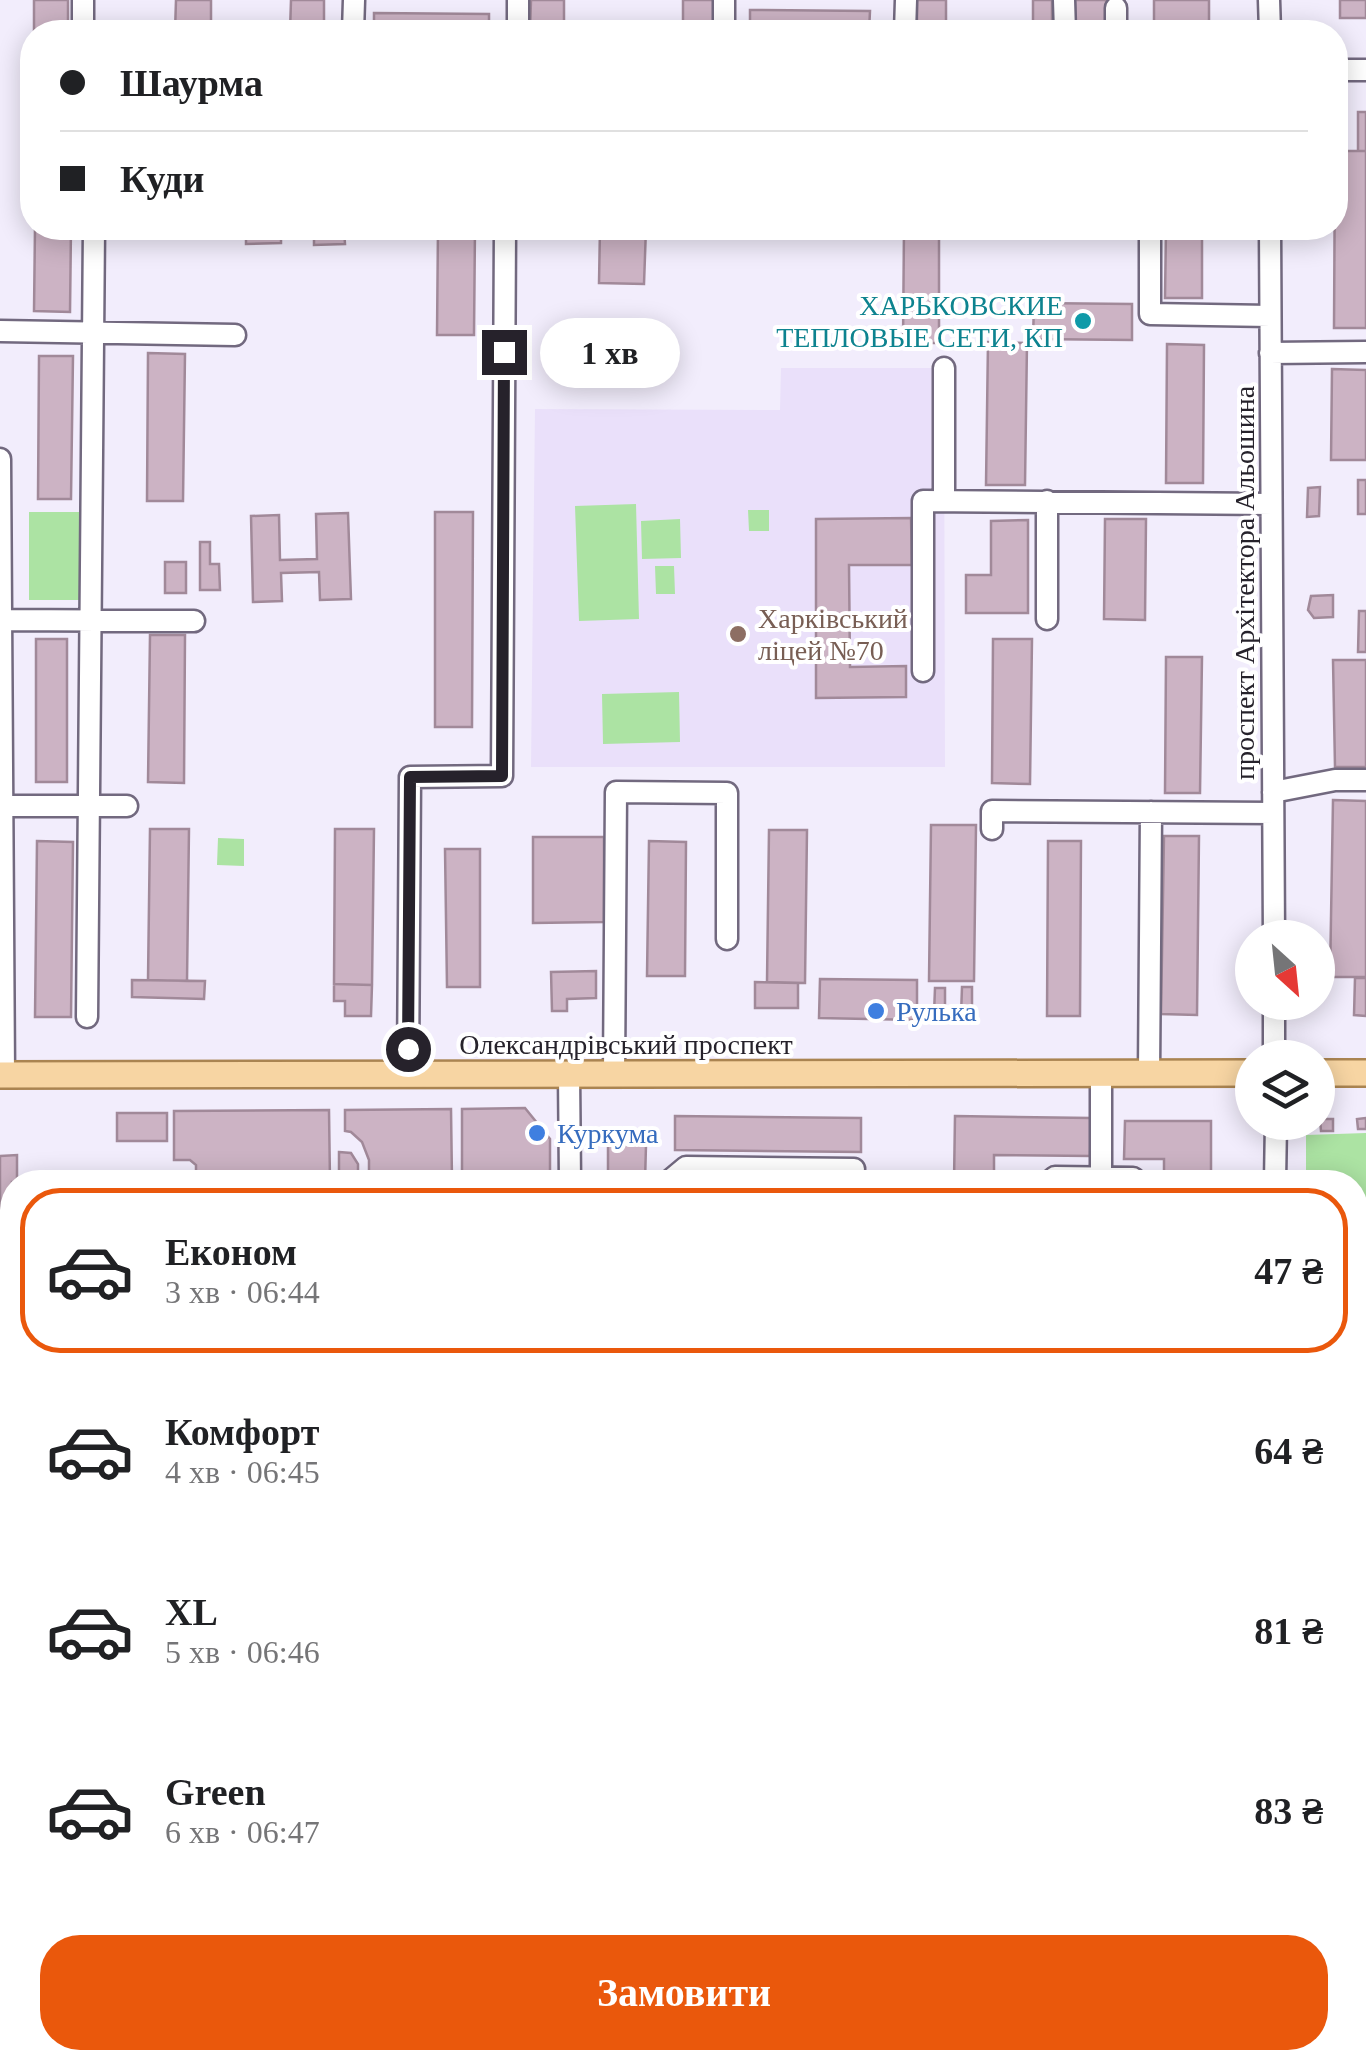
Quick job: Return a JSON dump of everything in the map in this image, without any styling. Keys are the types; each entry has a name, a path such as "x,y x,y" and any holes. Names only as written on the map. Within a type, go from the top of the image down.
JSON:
{"main road":[{"name":"Олександрівський проспект","path":"2,1075 1235,1073"},
{"path":"1335,1073 1366,1073"}],"street":[{"path":"1116,8 1116,20"},
{"path":"87,1016 94,240"},
{"path":"408,1074 410,777 502,776 506,240"},
{"path":"1150,240 1150,314 1270,316"},
{"name":"проспект Архітектора Альошина","path":"1270,240 1274,920"},
{"path":"0,331 235,335"},
{"path":"1270,353 1366,352"},
{"path":"944,368 944,501"},
{"path":"0,458 2,1075"},
{"path":"923,671 923,501 1271,504"},
{"path":"1047,501 1047,619"},
{"path":"1,620 194,621"},
{"path":"992,829 992,811 1151,812 1273,803 1335,780 1366,780"},
{"path":"614,1074 616,792 727,793 727,939"},
{"path":"2,806 127,806"},
{"path":"1149,1073 1151,812"},
{"path":"1100,1170 1102,1073"},
{"path":"569,1074 570,1170"},
{"path":"1275,1170 1276,1140"},
{"path":"827,1170 854,1168"},
{"path":"682,1170 714,1170"}],"shaded area":[{"name":"Харківський ліцей №70","path":"781,368 944,368 945,767 531,767 535,409 780,410"}],"green space":[{"path":"636,504 639,619 579,621 575,506"},
{"path":"748,510 769,510 769,531 749,531"},
{"path":"29,512 81,512 81,600 29,600"},
{"path":"680,519 681,558 642,559 641,521"},
{"path":"655,566 674,566 675,594 656,594"},
{"path":"679,692 680,742 603,744 602,694"},
{"path":"218,838 244,839 244,866 217,865"},
{"path":"1366,1133 1366,1170 1306,1170 1306,1140 1335,1140 1335,1134"}],"building":[{"path":"34,0 68,0 68,20 34,20"},
{"path":"176,0 211,0 211,20 175,20"},
{"path":"291,0 324,0 324,20 290,20"},
{"path":"531,0 564,0 564,20 530,20"},
{"path":"683,0 717,0 716,20 683,20"},
{"path":"917,0 946,0 946,20 917,20"},
{"path":"1033,0 1052,0 1052,20 1033,20"},
{"path":"1075,0 1106,0 1107,20 1076,20"},
{"path":"1154,0 1209,0 1209,20 1154,20"},
{"path":"1340,0 1366,0 1366,18 1340,18"},
{"path":"750,10 870,11 870,20 750,20"},
{"path":"374,13 489,14 489,20 374,20"},
{"path":"1358,112 1366,112 1366,151 1358,151"},
{"path":"1348,151 1366,151 1366,328 1334,328 1334,240 1348,240"},
{"path":"35,240 71,240 70,312 34,311"},
{"path":"246,240 281,240 281,243 246,244"},
{"path":"314,240 345,240 345,244 314,245"},
{"path":"438,240 475,240 474,335 437,335"},
{"path":"600,240 646,240 644,284 599,283"},
{"path":"904,240 939,240 939,343 903,343"},
{"path":"1166,240 1202,240 1202,298 1165,298"},
{"name":"ХАРЬКОВСКИЕ ТЕПЛОВЫЕ СЕТИ, КП","path":"1034,303 1132,304 1132,340 1033,339"},
{"path":"988,342 1027,343 1025,485 986,485"},
{"path":"1167,344 1204,345 1203,483 1166,483"},
{"path":"148,353 185,354 183,501 147,501"},
{"path":"39,356 73,356 71,499 38,499"},
{"path":"1332,369 1366,370 1366,460 1331,460"},
{"path":"1358,480 1366,480 1366,514 1358,514"},
{"path":"1320,487 1319,516 1307,517 1308,488"},
{"path":"435,512 473,512 472,727 435,727"},
{"path":"348,513 351,599 320,600 319,572 281,573 282,601 253,602 251,516 279,515 280,560 317,559 316,514"},
{"path":"911,518 912,565 849,565 850,667 906,666 906,697 816,698 816,519"},
{"path":"1105,519 1146,519 1145,620 1104,619"},
{"path":"1028,520 1028,613 966,613 966,575 991,575 991,521"},
{"path":"200,542 210,542 210,564 219,564 220,590 200,590"},
{"path":"165,562 186,562 186,593 165,593"},
{"path":"1333,595 1333,617 1314,618 1308,610 1311,596"},
{"path":"1359,611 1366,611 1366,652 1358,652"},
{"path":"150,635 185,635 184,783 148,782"},
{"path":"36,639 67,639 67,782 36,782"},
{"path":"993,639 1032,639 1030,784 992,783"},
{"path":"1166,657 1202,657 1200,793 1165,793"},
{"path":"1333,660 1366,660 1366,767 1335,767"},
{"path":"1333,800 1366,801 1366,977 1335,977 1335,920 1331,920"},
{"path":"931,825 976,825 974,981 929,981"},
{"path":"150,829 189,829 187,981 148,980"},
{"path":"335,829 374,829 372,985 334,984"},
{"path":"769,830 807,830 805,983 767,982"},
{"path":"1164,836 1199,836 1197,1015 1161,1014"},
{"path":"533,837 604,837 604,922 533,923"},
{"path":"37,841 73,842 71,1017 35,1017"},
{"path":"649,841 686,842 685,976 647,976"},
{"path":"1048,841 1081,841 1080,1016 1047,1016"},
{"path":"445,849 480,849 480,987 447,987"},
{"path":"596,971 596,998 567,999 567,1011 552,1011 551,972"},
{"path":"1355,978 1366,978 1366,1016 1354,1015"},
{"path":"820,979 917,980 917,1020 819,1018"},
{"path":"132,980 205,981 204,999 132,997"},
{"path":"755,982 798,983 798,1008 755,1008"},
{"path":"334,984 372,985 371,1016 345,1016 345,1001 334,1001"},
{"path":"962,987 972,987 972,1016 961,1015"},
{"path":"935,988 945,988 945,1014 934,1014"},
{"path":"525,1108 550,1139 550,1170 462,1170 462,1109"},
{"path":"451,1109 452,1170 369,1170 362,1142 345,1131 345,1110"},
{"path":"329,1110 330,1170 196,1170 190,1160 174,1160 174,1111"},
{"path":"117,1113 167,1113 167,1141 117,1141"},
{"path":"675,1116 861,1118 861,1152 675,1150"},
{"path":"955,1116 1091,1118 1090,1156 994,1155 994,1170 954,1170"},
{"path":"1366,1118 1366,1129 1358,1129 1357,1119"},
{"path":"1125,1121 1211,1121 1211,1170 1164,1170 1164,1159 1124,1159"},
{"path":"608,1145 646,1145 645,1170 608,1170"},
{"path":"339,1152 351,1153 358,1170 339,1170"},
{"path":"17,1155 17,1170 0,1170 0,1156"}],"place":[{"name":"ХАРЬКОВСКИЕ ТЕПЛОВЫЕ СЕТИ, КП","path":"1083,321"},
{"name":"Харківський ліцей №70","path":"738,634"},
{"name":"Рулька","path":"876,1011"},
{"name":"Куркума","path":"537,1133"}],"route":[{"path":"408,1049 410,777 502,776 504,352"}]}
